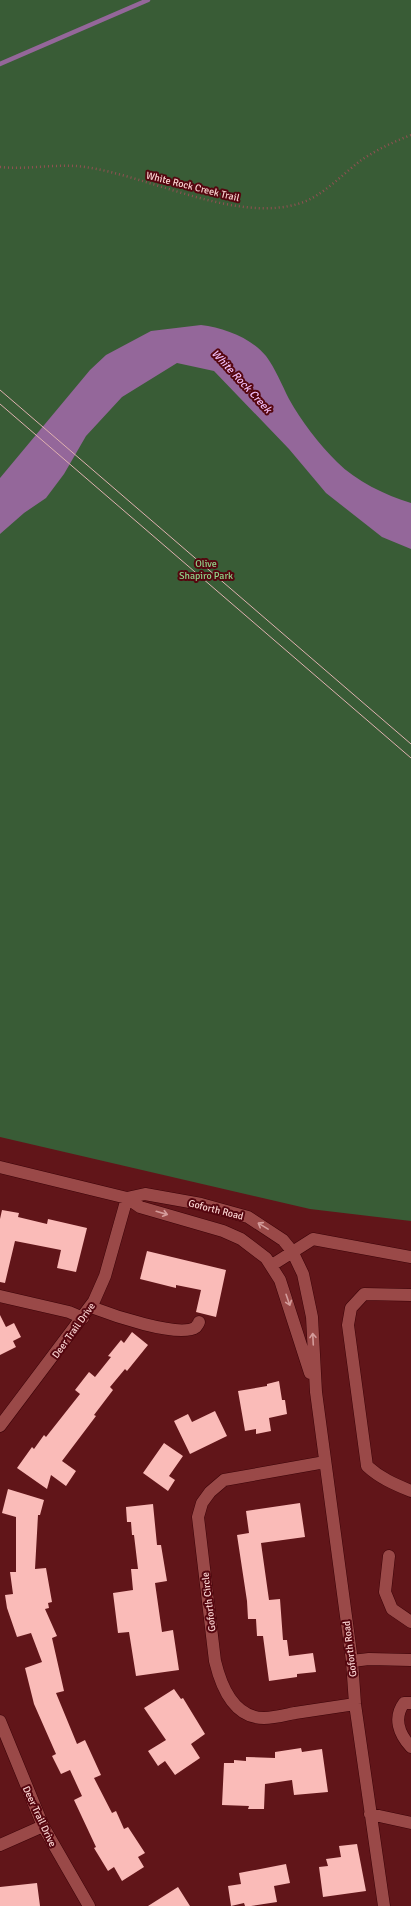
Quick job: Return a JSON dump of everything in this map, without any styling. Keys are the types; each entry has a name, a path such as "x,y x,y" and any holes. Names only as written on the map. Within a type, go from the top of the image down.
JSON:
{"street":[{"name":"Goforth Road","path":"0,1167 127,1198 140,1207 223,1231 241,1239 272,1264 280,1280 290,1305 316,1392"},
{"name":"Goforth Road","path":"127,1198 145,1194 201,1204 248,1217 283,1240 292,1252 303,1274 312,1317 316,1392 352,1661 355,1704 384,1906"},
{"name":"Deer Trail Drive","path":"0,1426 91,1307 105,1276 127,1198"},
{"path":"272,1264 313,1239 411,1257"},
{"path":"411,1295 364,1294 351,1308 348,1325 367,1466 391,1483 411,1491"},
{"path":"0,1296 69,1312 83,1318"},
{"path":"91,1307 115,1316 169,1329 187,1330 196,1327 199,1322"},
{"name":"Goforth Circle","path":"325,1462 224,1480 210,1492 202,1503 198,1517 215,1661 220,1682 227,1695 234,1704 247,1715 264,1718 355,1704"},
{"path":"389,1556 385,1592 392,1608 411,1622"},
{"path":"352,1661 370,1659 411,1660"},
{"path":"411,1703 404,1703 399,1710 398,1721 401,1732 411,1747"},
{"name":"Deer Trail Drive","path":"0,1721 43,1826 89,1906"},
{"path":"370,1814 411,1823"},
{"path":"0,1845 43,1826"}],"path":[{"name":"White Rock Creek Trail","path":"0,167 84,166 233,206 278,208 302,203 380,148 411,134"}],"green space":[{"name":"Olive Shapiro Park","path":"0,0 411,0 411,1221 310,1209 0,1137"}],"water":[{"name":"White Rock Creek","path":"201,325 219,328 236,334 260,349 272,366 299,416 317,440 337,462 371,487 411,503 411,549 382,537 326,493 289,449 214,371 177,363 122,397 86,436 64,474 46,498 24,513 0,534 0,478 90,370 106,355 151,331"}],"building":[{"path":"2,1210 19,1213 18,1217 47,1224 48,1219 87,1228 76,1272 57,1268 61,1250 15,1241 5,1283 0,1282 0,1219"},
{"path":"147,1251 226,1270 216,1317 196,1312 201,1290 176,1285 176,1288 140,1279"},
{"path":"0,1315 6,1327 14,1323 21,1337 13,1341 16,1347 0,1355"},
{"path":"132,1332 148,1345 127,1371 125,1369 110,1387 113,1390 94,1415 96,1416 62,1461 76,1471 66,1486 51,1475 47,1489 17,1468 32,1447 34,1449 44,1435 46,1437 80,1394 75,1390 89,1372 95,1377 111,1357 108,1356 121,1340 124,1343"},
{"path":"279,1381 282,1400 285,1400 287,1414 269,1418 271,1431 256,1434 256,1429 245,1431 238,1391 267,1386 267,1384"},
{"path":"215,1411 227,1436 190,1454 174,1421 188,1414 192,1422"},
{"path":"164,1443 183,1456 169,1476 175,1480 168,1491 143,1473"},
{"path":"8,1489 44,1500 40,1515 38,1515 35,1569 46,1568 52,1602 48,1603 49,1608 45,1609 57,1636 52,1638 64,1691 56,1693 77,1744 85,1740 101,1775 94,1778 112,1813 116,1811 124,1829 128,1827 145,1853 138,1857 144,1867 122,1881 114,1867 108,1871 94,1848 96,1847 74,1800 82,1796 70,1770 61,1774 52,1756 56,1754 34,1704 25,1668 42,1662 31,1633 17,1637 7,1608 5,1595 13,1594 10,1572 16,1572 16,1517 2,1513"},
{"path":"300,1503 305,1537 261,1543 269,1600 280,1599 283,1640 287,1640 289,1656 313,1653 316,1672 297,1674 297,1677 269,1681 263,1636 257,1636 256,1619 248,1619 247,1601 237,1535 249,1533 246,1511"},
{"path":"153,1504 157,1545 161,1545 167,1581 155,1583 162,1632 173,1630 179,1670 136,1676 129,1632 118,1633 113,1593 133,1590 131,1569 138,1569 134,1535 132,1535 131,1522 127,1522 126,1507"},
{"path":"174,1689 181,1699 183,1698 205,1734 191,1744 200,1758 175,1775 165,1761 158,1766 148,1751 166,1740 144,1708"},
{"path":"301,1748 302,1752 322,1749 328,1792 294,1795 292,1780 265,1784 264,1809 248,1809 249,1806 222,1805 224,1763 234,1763 234,1760 246,1761 246,1757 275,1758 275,1752"},
{"path":"357,1844 366,1891 323,1897 319,1867 328,1866 326,1859 341,1857 339,1846"},
{"path":"286,1864 290,1883 274,1886 277,1902 251,1906 245,1906 244,1903 231,1906 228,1886 241,1884 239,1873"},
{"path":"37,1883 40,1906 0,1906 0,1887"},
{"path":"178,1887 190,1906 148,1906"}],"waterway":[{"path":"0,64 148,0"}],"tram line":[{"path":"0,390 411,744"},
{"path":"0,404 411,758"}]}
